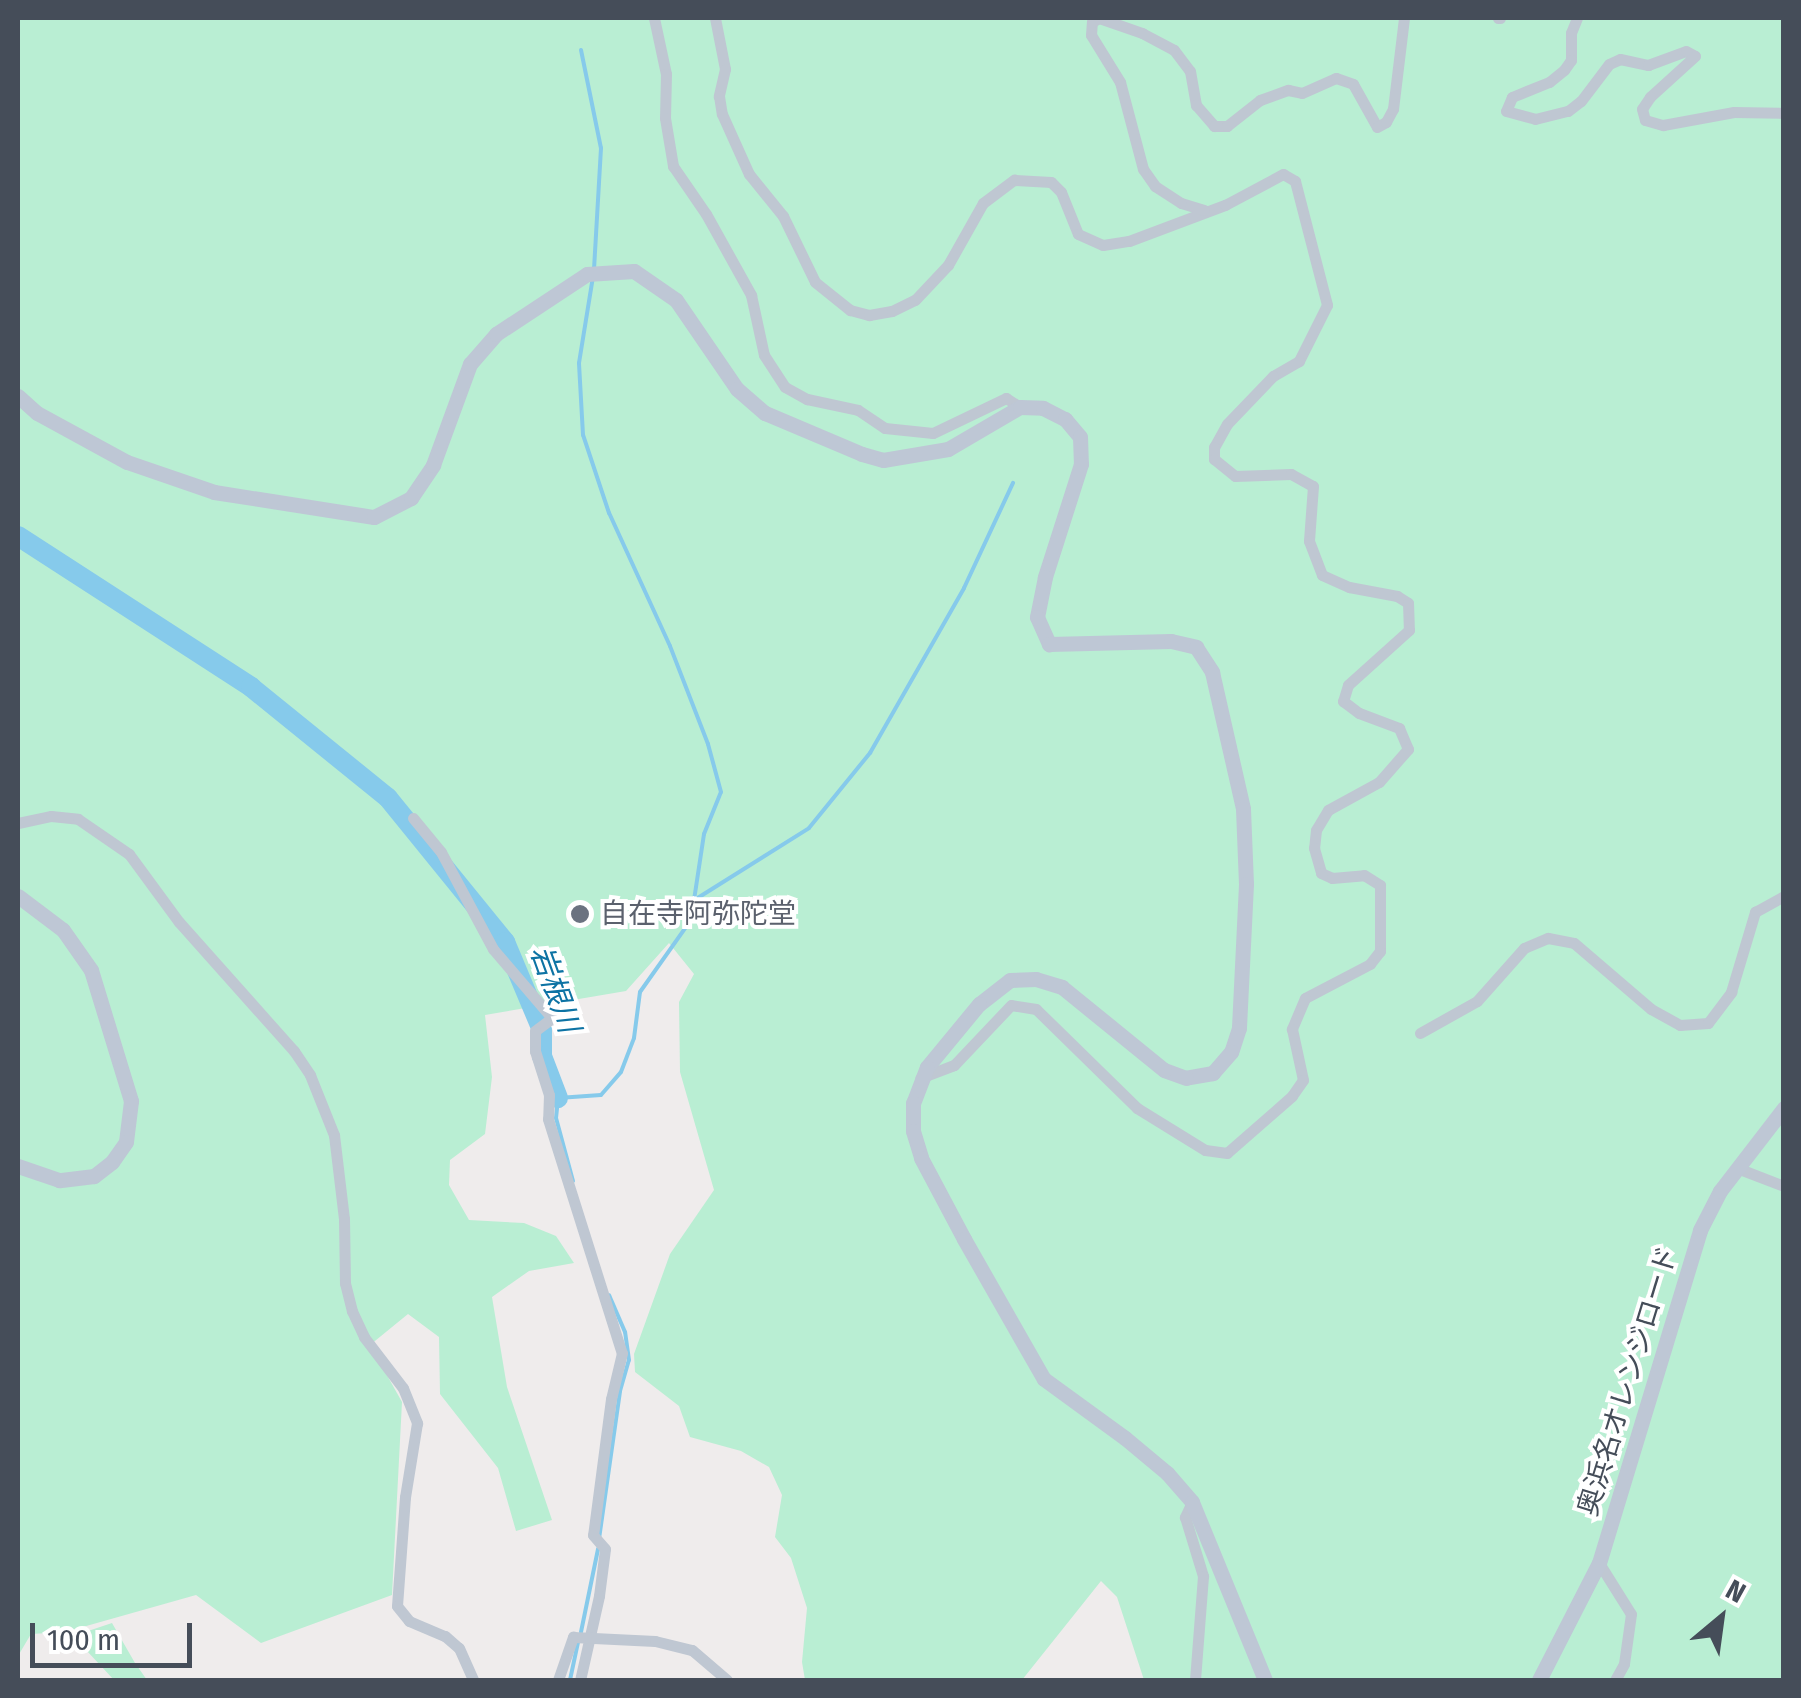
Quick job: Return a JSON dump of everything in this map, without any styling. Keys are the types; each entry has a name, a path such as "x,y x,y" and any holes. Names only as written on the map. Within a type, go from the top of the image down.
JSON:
{"street":[{"path":"654,18 666,74 665,118 673,166 706,214 751,295 764,355 785,387 807,400 858,410 885,428 933,433 1006,398 1020,407 1042,408 1064,418 1080,437 1081,464 1044,577 1037,617 1050,644 1171,641 1196,647 1212,672 1242,809 1246,884 1238,1028 1231,1052 1214,1073 1186,1078 1164,1070 1062,987 1036,979 1010,980 980,1004 920,1078 913,1103 913,1132 921,1158 1044,1378 1125,1438 1192,1502 1266,1680"},
{"path":"715,18 724,69 719,96 722,114 749,174 783,216 815,282 850,310 880,313 915,300 948,264 984,204 1014,180 1051,182 1061,192 1078,234 1103,246 1129,241 1244,198 1283,174 1295,181 1326,305 1299,361 1273,376 1227,424 1214,447 1214,460 1235,476 1291,474 1313,486 1309,541 1322,575 1349,586 1397,596 1408,603 1409,630 1348,685 1343,701 1359,713 1399,728 1408,749 1379,782 1328,810 1316,830 1314,848 1320,873 1332,878 1364,874 1380,884 1380,951 1370,964 1305,998 1292,1029 1302,1080 1292,1096 1227,1153 1204,1150 1137,1108 1036,1010 1011,1005 954,1065 920,1078"},
{"path":"1204,210 1180,204 1155,186 1143,170 1120,82 1091,34 1092,22 1098,18 1128,28 1174,50 1190,71 1196,105 1214,126 1226,126 1260,100 1288,90 1302,93 1336,78 1353,84 1377,126 1386,122 1393,109 1404,18"},
{"path":"1576,18 1570,60 1564,70 1549,82 1512,96 1506,111 1535,118 1568,111 1582,101 1609,64 1620,59 1648,65 1686,51 1694,56 1650,98 1642,109 1645,120 1662,125 1734,112 1784,113"},
{"path":"18,396 37,413 127,462 214,492 374,517 411,498 433,465 470,364 496,334 586,274 634,270 676,300 738,389 765,413 862,454 883,460 948,449 1020,407"},
{"path":"18,823 51,816 78,819 129,854 179,922 294,1051 310,1075 334,1135 344,1219 346,1283 352,1311 364,1337 403,1388 417,1423 397,1598 402,1615 445,1636 459,1648 472,1680"},
{"path":"413,818 441,852 492,949 552,1018 535,1031 535,1051 549,1095 548,1119 622,1353 600,1466 594,1534 605,1549 580,1680"},
{"path":"18,896 63,930 90,970 131,1101 126,1142 112,1162 94,1176 59,1180 18,1166"},
{"path":"1420,1033 1476,1001 1524,948 1548,938 1574,943 1651,1009 1680,1025 1708,1023 1730,992 1754,912 1784,896"},
{"name":"奥浜名オレンジロード","path":"1539,1680 1600,1563 1700,1230 1737,1168 1784,1108"},
{"path":"1737,1168 1784,1186"},
{"path":"1192,1502 1185,1518 1203,1576 1195,1680"},
{"path":"1600,1563 1632,1614 1628,1646 1614,1680"},
{"path":"558,1680 573,1636 655,1642 692,1650 727,1680"}],"green space":[{"path":"18,18 1783,18 1783,1680 1144,1680 1117,1597 1101,1581 1022,1680 805,1680 802,1662 807,1608 791,1558 775,1537 782,1495 769,1467 741,1451 690,1437 679,1406 635,1372 634,1354 670,1254 714,1190 680,1072 679,1002 694,974 669,943 626,991 485,1015 492,1077 485,1134 450,1160 449,1185 469,1220 524,1223 556,1236 574,1263 529,1271 492,1297 507,1387 552,1520 516,1531 498,1468 440,1394 439,1337 408,1314 370,1345 402,1402 392,1595 261,1643 196,1595 65,1632 31,1634 18,1656"},
{"path":"112,1623 147,1680 114,1680 73,1636"}],"waterway":[{"path":"581,50 601,148 594,268"},
{"path":"573,1181 556,1118 558,1098 601,1095 621,1072 634,1038 640,992 691,920 704,834 721,792 708,744 670,646 609,513 583,435 579,363 593,277"},
{"path":"696,899 809,828 870,753 964,588 1013,483"},
{"name":"岩根川","path":"18,536 251,687 388,798 505,942 542,1030 542,1056 558,1098"},
{"name":"岩根川","path":"599,1539 620,1391 629,1360 625,1332 609,1295"},
{"name":"岩根川","path":"581,1632 598,1549"},
{"path":"18,1625 18,1640"},
{"name":"岩根川","path":"570,1680 578,1641"}],"place":[{"name":"自在寺阿弥陀堂","path":"580,914"}]}
